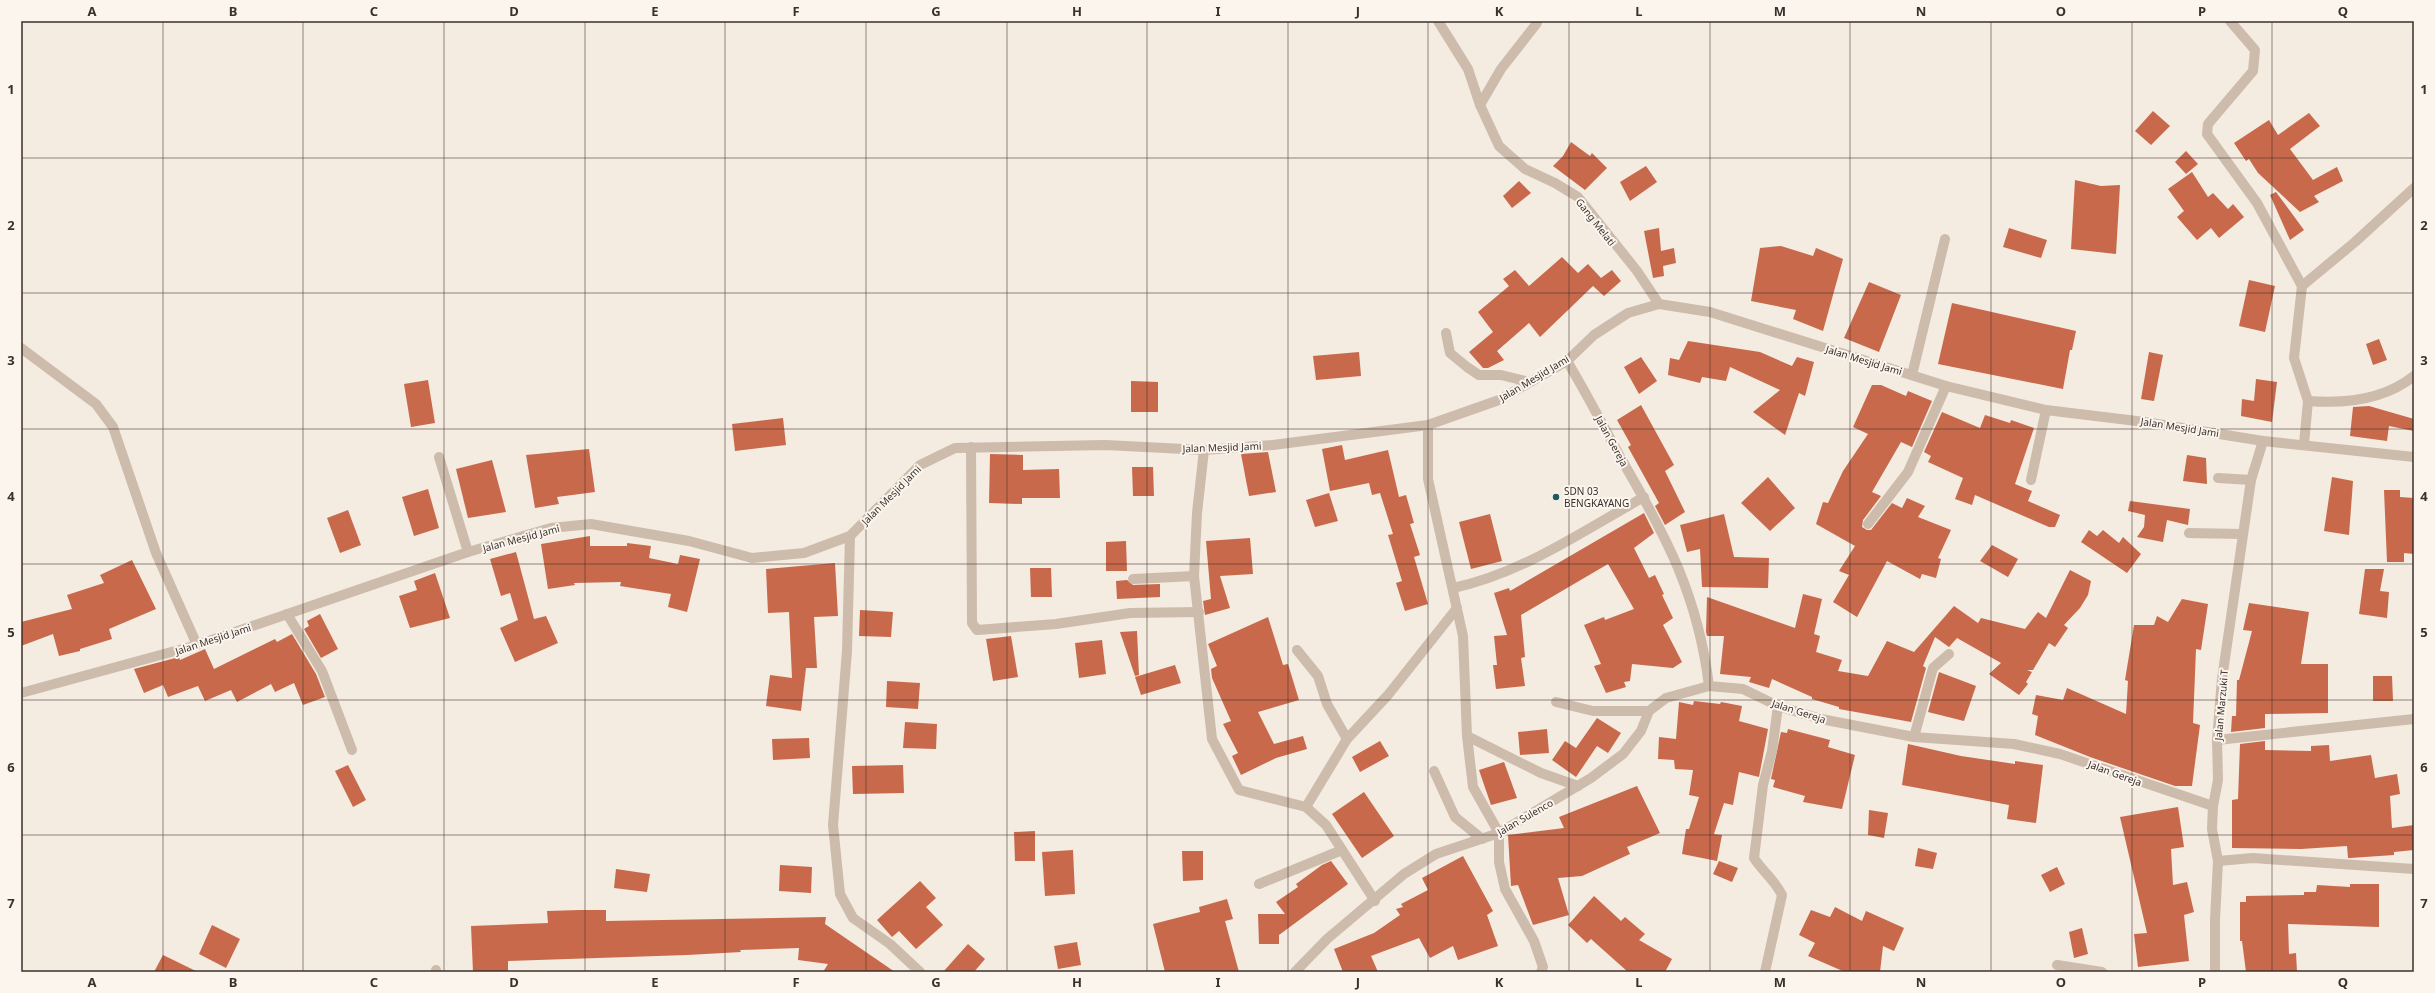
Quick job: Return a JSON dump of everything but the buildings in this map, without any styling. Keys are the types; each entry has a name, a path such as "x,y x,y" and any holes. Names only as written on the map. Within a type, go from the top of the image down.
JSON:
{"street":[{"name":"Gang Melati","path":"1438,21 1468,69 1480,105 1499,146 1525,169 1555,183 1578,197 1637,271 1659,304"},
{"path":"2230,21 2255,50 2255,65 2253,71 2208,124 2207,134 2257,203 2302,286 2294,358 2308,401 2304,444"},
{"path":"1480,105 1501,69 1537,23"},
{"path":"2302,286 2355,242 2414,188"},
{"path":"1912,375 1945,239"},
{"name":"Jalan Mesjid Jami","path":"21,693 197,645 468,552 551,528 591,524 689,541 752,558 804,553 850,536 920,465 955,448 1105,445 1204,450 1273,446 1428,425 1499,400 1567,361 1594,335 1628,313 1659,304 1710,312 1946,386 2046,410 2145,422 2263,440 2414,457"},
{"path":"1446,333 1450,353 1467,368 1479,375 1501,375 1530,382"},
{"path":"21,348 96,404 113,427 156,553 197,645"},
{"name":"Jalan Gereja","path":"1567,361 1644,497 1683,576 1697,619 1709,686 1743,689 1778,706 1821,719 1914,737 2014,744 2060,754 2213,806"},
{"path":"2308,401 2330,402 2357,400 2392,392 2414,376"},
{"path":"1868,524 1908,472 1946,386"},
{"path":"2031,480 2046,410"},
{"path":"1428,425 1428,479 1462,636 1467,736 1473,787 1499,833 1499,862 1505,889 1534,941 1543,970"},
{"name":"Jalan Marzuki T","path":"2215,972 2215,920 2218,861 2212,829 2213,806 2218,780 2217,740 2222,679 2251,480 2263,440"},
{"path":"971,447 972,623 977,630 1056,624 1130,613 1200,612"},
{"path":"1204,450 1196,513 1194,576 1200,612 1203,666 1212,739 1239,790 1306,807 1326,825 1375,901"},
{"path":"439,457 468,552"},
{"path":"2218,478 2251,480"},
{"path":"1452,588 1476,584 1530,560 1644,497"},
{"path":"2189,533 2242,534"},
{"path":"850,536 847,651 833,825 840,894 853,918 890,944 920,972"},
{"path":"1133,579 1194,576"},
{"path":"1306,807 1346,739 1388,695 1457,608"},
{"path":"287,614 322,672 352,750"},
{"path":"1297,650 1318,676 1327,704 1346,739"},
{"path":"1914,737 1932,668 1949,654"},
{"path":"1556,702 1593,710 1649,711 1666,698 1709,686"},
{"path":"1765,972 1782,895 1774,879 1754,858 1763,785 1772,751 1778,706"},
{"name":"Jalan Sulenco","path":"1295,972 1327,939 1375,901 1404,874 1436,854 1499,833 1578,786 1623,754 1641,731 1649,711"},
{"path":"2217,740 2414,719"},
{"path":"1467,736 1541,773 1578,786"},
{"path":"1434,771 1455,817 1482,839"},
{"path":"1259,884 1342,850"},
{"path":"2218,861 2253,858 2414,869"},
{"path":"2057,965 2102,972"}],"place":[{"name":"SDN 03 BENGKAYANG","path":"1556,497"}]}
